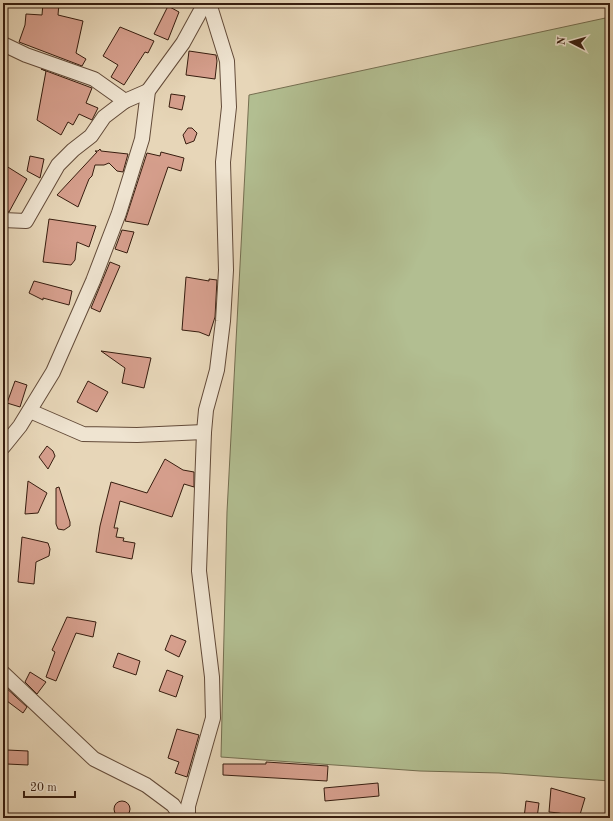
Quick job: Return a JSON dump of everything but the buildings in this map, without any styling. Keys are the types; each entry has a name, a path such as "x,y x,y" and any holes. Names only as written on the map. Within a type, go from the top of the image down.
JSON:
{"street":[{"path":"3,220 26,221 58,165 73,150 91,136 104,117 125,101 148,90 184,43 206,3"},
{"path":"188,818 190,799 213,718 212,677 199,572 204,432 206,410 217,370 223,321 226,270 223,162 229,107 226,61 209,3"},
{"path":"3,44 26,55 94,79 125,101"},
{"path":"3,447 30,411 53,372 93,281 119,213 142,139 148,90"},
{"path":"30,411 83,434 137,435 204,432"},
{"path":"3,673 94,759 146,785 173,805 182,818"}],"green space":[{"path":"610,17 610,781 499,773 420,771 221,757 227,512 249,95"}]}
